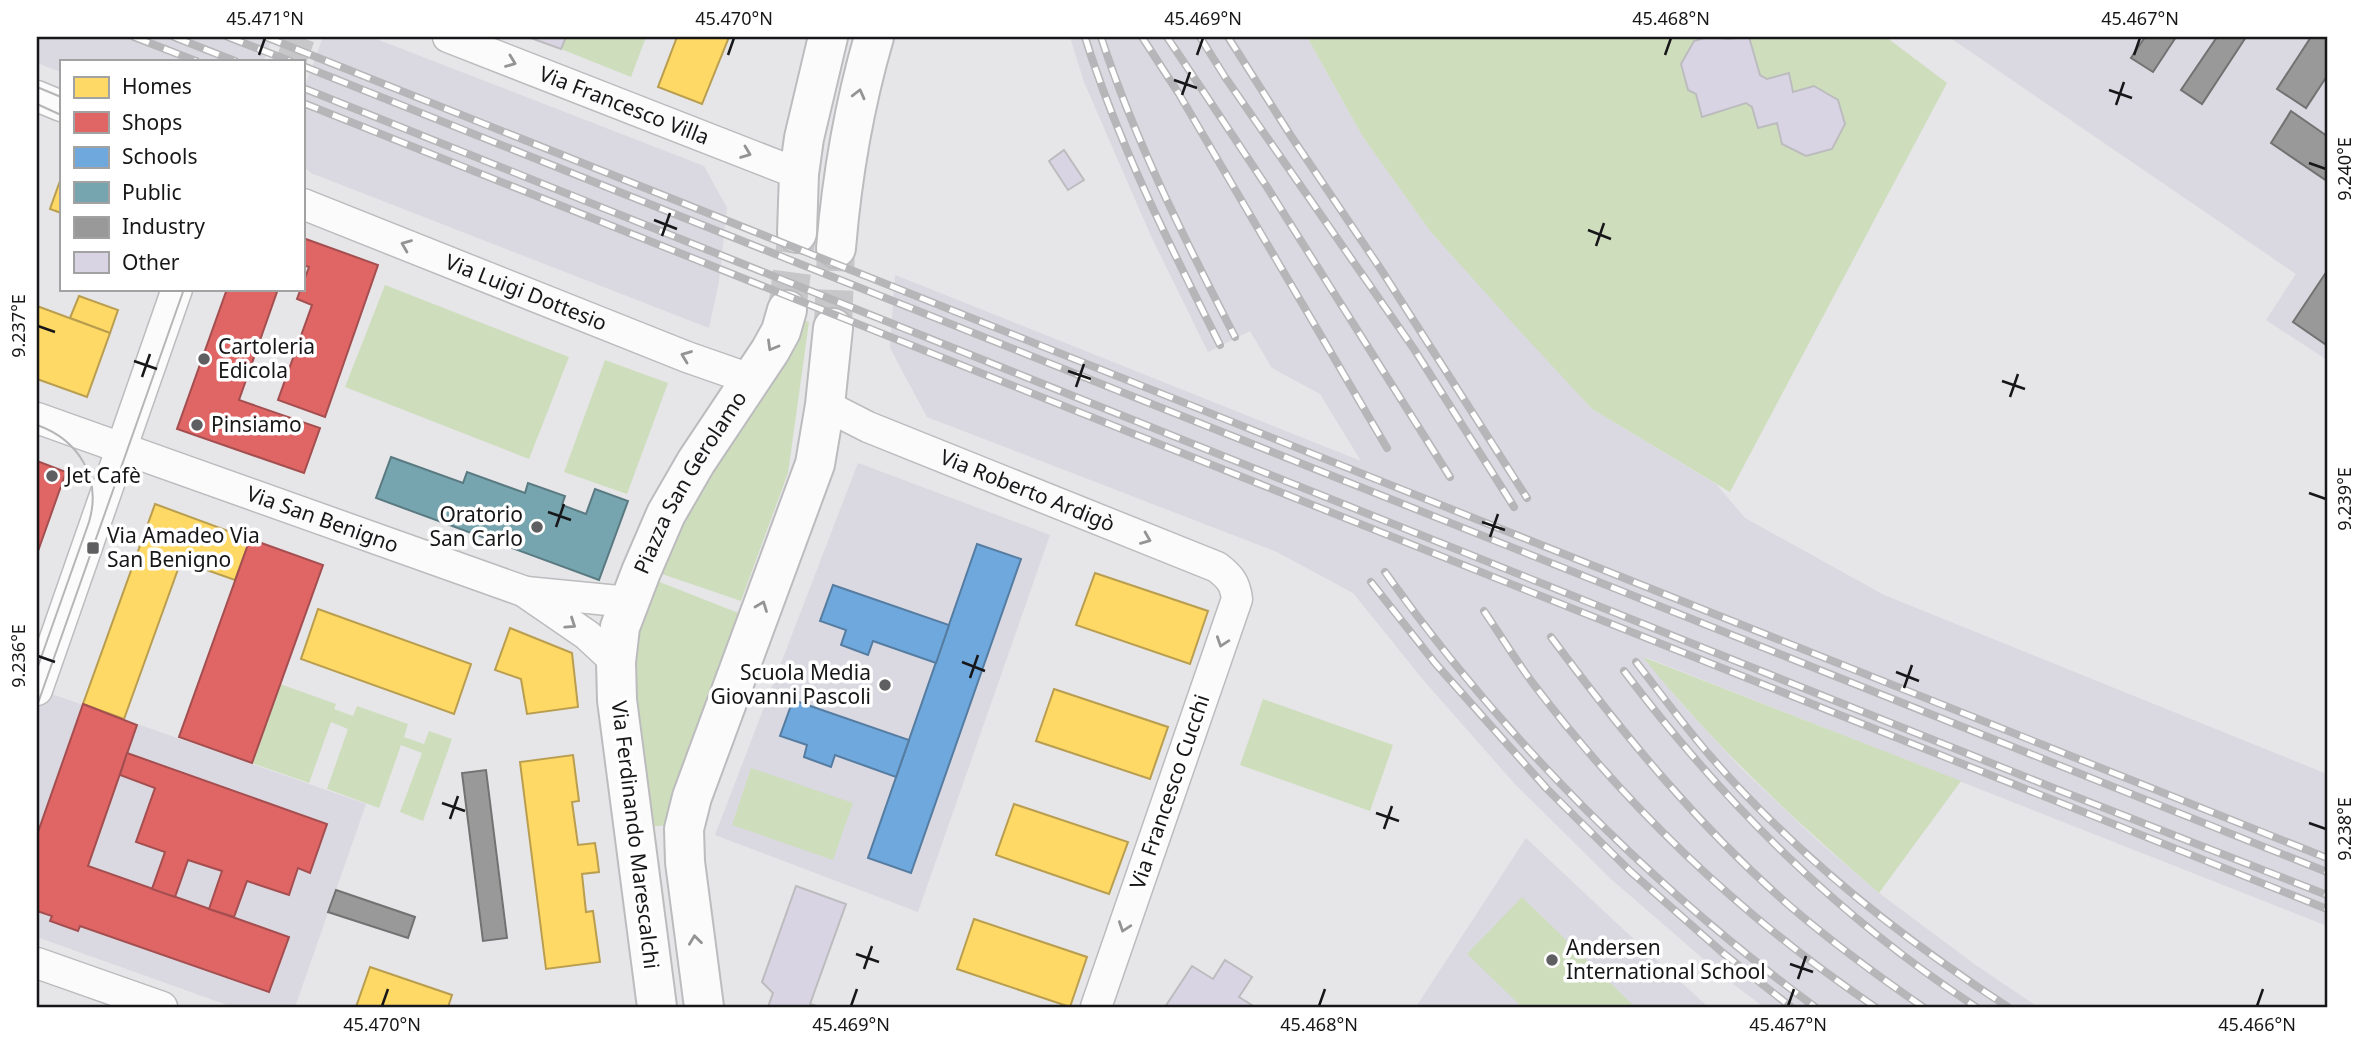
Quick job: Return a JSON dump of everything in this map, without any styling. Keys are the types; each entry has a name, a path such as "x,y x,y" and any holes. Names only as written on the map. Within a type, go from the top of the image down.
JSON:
{"street":[{"name":"Via Francesco Villa","path":"448,37 799,174"},
{"path":"797,233 799,174 806,127 828,37"},
{"path":"836,248 847,152 874,37"},
{"path":"37,96 60,106"},
{"name":"Via Luigi Dottesio","path":"304,204 687,357 750,379"},
{"path":"37,690 177,290"},
{"name":"Piazza San Gerolamo","path":"616,662 620,627 666,514 696,462 770,351 781,331 787,310"},
{"path":"704,1007 685,862 684,829 692,797 816,464 833,328"},
{"name":"Via Roberto Ardigò","path":"825,405 868,427 1217,568 1230,578"},
{"name":"Via San Benigno","path":"37,418 523,591 629,602"},
{"name":"Via Francesco Cucchi","path":"1096,1007 1237,599 1236,588 1230,578"},
{"name":"Via San Benigno","path":"523,591 587,635 616,662"},
{"name":"Via Ferdinando Marescalchi","path":"616,662 617,700 657,1007"},
{"path":"37,963 162,1007"}],"shaded area":[{"path":"37,37 272,37 264,60 60,60 60,72 37,63"},
{"path":"323,37 371,37 704,166 727,208 719,281 709,328 311,173 304,167 304,89"},
{"path":"1070,37 1307,37 1363,137 1430,231 1592,409 1716,484 1745,518 1884,595 2327,774 2327,926 1645,657 1680,702 1740,767 1818,841 1879,893 1977,966 2038,1007 1764,1007 1729,981 1611,879 1514,783 1425,682 1353,593 1277,552 927,417 890,348 895,275 1361,461 1320,394 1272,368 1250,331 1208,352 1151,236 1084,82"},
{"path":"1949,37 2327,37 2327,360 2266,320 2296,274"},
{"name":"Scuola Media Giovanni Pascoli","path":"858,463 1050,535 918,912 715,835"},
{"path":"43,691 366,804 295,1007 233,1007 37,937 37,708"},
{"name":"Andersen International School","path":"1526,838 1610,917 1708,1007 1416,1007"}],"green space":[{"path":"566,37 646,37 631,77 561,49"},
{"path":"1307,37 1886,37 1947,83 1730,492 1592,409 1430,231 1363,137"},
{"path":"385,285 569,357 529,459 345,387"},
{"path":"795,316 809,322 788,473 741,601 662,574 707,475"},
{"path":"605,360 668,383 627,494 564,472"},
{"path":"657,581 741,614 669,825 646,827 630,703 636,631"},
{"path":"1643,657 1961,781 1879,893 1755,781 1697,721"},
{"path":"280,684 336,704 334,709 353,716 357,706 408,724 404,737 424,744 429,731 452,739 423,821 400,812 422,753 401,745 379,808 327,789 348,729 331,722 309,783 252,763"},
{"path":"1263,699 1393,745 1370,811 1240,765"},
{"path":"751,768 853,803 833,860 732,825"},
{"path":"1522,897 1635,1007 1522,1007 1467,954"}],"building: Homes":[{"path":"677,37 729,37 702,104 658,87"},
{"path":"60,181 60,213 50,209"},
{"path":"79,296 118,310 110,333 70,318"},
{"path":"37,306 110,333 87,397 37,379"},
{"path":"155,504 250,539 235,580 181,561 124,719 83,704"},
{"path":"1095,573 1208,611 1190,664 1076,625"},
{"path":"318,609 471,664 454,714 301,659"},
{"path":"510,628 572,653 578,707 527,714 521,679 495,670"},
{"path":"1054,689 1168,727 1150,779 1036,741"},
{"path":"573,755 579,801 572,802 578,845 595,843 597,856 599,872 582,874 586,912 593,911 600,962 546,969 520,762"},
{"path":"1014,804 1128,842 1109,894 996,855"},
{"path":"974,919 1087,957 1070,1007 957,969"},
{"path":"370,967 452,995 448,1007 356,1007"}],"building: Shops":[{"path":"304,238 378,265 325,417 278,400 312,305 297,299 300,290 304,290 309,267 304,265"},
{"path":"227,290 278,290 239,400 320,428 304,473 177,429"},
{"path":"37,461 66,472 37,554"},
{"path":"250,539 323,565 252,763 179,737"},
{"path":"83,704 137,725 88,866 289,937 269,992 80,926 78,931 50,921 52,916 37,911 37,835"},
{"path":"127,753 327,824 310,873 298,868 289,895 247,881 234,917 209,909 222,871 188,860 175,897 152,889 165,852 136,842 155,788 120,775"}],"building: Schools":[{"path":"977,544 1021,559 911,873 868,858"},
{"path":"833,585 949,625 936,663 873,641 868,655 841,645 846,630 820,621"},
{"path":"793,700 909,740 896,777 835,755 831,767 804,757 807,745 780,736"}],"building: Public":[{"name":"Oratorio San Carlo","path":"391,457 463,483 467,472 525,493 528,483 565,496 562,505 586,514 595,489 628,501 599,580 376,498"}],"building: Industry":[{"path":"2145,37 2176,37 2153,72 2131,58"},
{"path":"2217,37 2246,37 2202,104 2181,90"},
{"path":"2311,37 2327,37 2327,76 2306,108 2277,89"},
{"path":"2291,111 2327,136 2327,181 2271,143"},
{"path":"2327,271 2327,341 2325,344 2293,322"},
{"path":"486,770 507,938 483,941 462,773"},
{"path":"336,890 415,917 408,938 328,912"}],"building: Other":[{"path":"528,37 566,37 561,49"},
{"path":"1708,37 1749,37 1760,75 1767,79 1789,73 1793,92 1814,86 1838,100 1845,124 1832,149 1806,156 1782,144 1777,123 1758,128 1752,107 1746,103 1702,117 1696,94 1688,90 1681,64 1694,41"},
{"path":"1064,150 1084,180 1068,190 1049,161"},
{"path":"796,886 846,904 810,1004 820,1007 768,1007 773,993 762,982"},
{"path":"1225,960 1252,977 1239,997 1255,1007 1165,1007 1192,966 1213,979"}],"tunnel":[{"path":"291,60 300,37"},
{"path":"787,310 797,233"},
{"path":"833,328 836,248"}],"tram line":[{"path":"37,87 60,97"},
{"path":"37,104 60,115"},
{"path":"37,706 184,290"},
{"path":"37,425 65,440 75,451 84,463 92,490 89,522 37,669"}],"railway":[{"path":"134,37 193,60"},
{"path":"174,37 232,60"},
{"path":"228,37 287,60"},
{"path":"266,37 2327,858"},
{"path":"1085,37 1129,155 1220,345"},
{"path":"1101,37 1145,152 1235,337"},
{"path":"1142,37 1179,94 1387,448"},
{"path":"1167,37 1267,187 1450,477"},
{"path":"1200,37 1414,349 1514,507"},
{"path":"1228,37 1527,498"},
{"path":"304,66 2327,872"},
{"path":"304,88 2327,895"},
{"path":"304,103 2327,909"},
{"path":"1385,572 1479,693 1583,806 1695,911 1815,1007"},
{"path":"1371,582 1435,663 1547,789 1630,871 1723,953 1791,1007"},
{"path":"1484,611 1528,677 1610,777 1650,819 1735,900 1827,973 1875,1007"},
{"path":"1551,637 1664,779 1725,845 1807,920 1923,1007"},
{"path":"1636,662 1712,758 1779,828 1851,893 1889,923 2008,1007"},
{"path":"1624,671 1702,767 1785,854 1876,934 1976,1007"}],"place":[{"name":"Cartoleria Edicola","path":"204,359"},
{"name":"Pinsiamo","path":"197,425"},
{"name":"Jet Cafè","path":"52,476"},
{"name":"Oratorio San Carlo","path":"537,527"},
{"name":"Via Amadeo Via San Benigno","path":"93,548"},
{"name":"Scuola Media Giovanni Pascoli","path":"885,685"},
{"name":"Andersen International School","path":"1552,960"}]}
